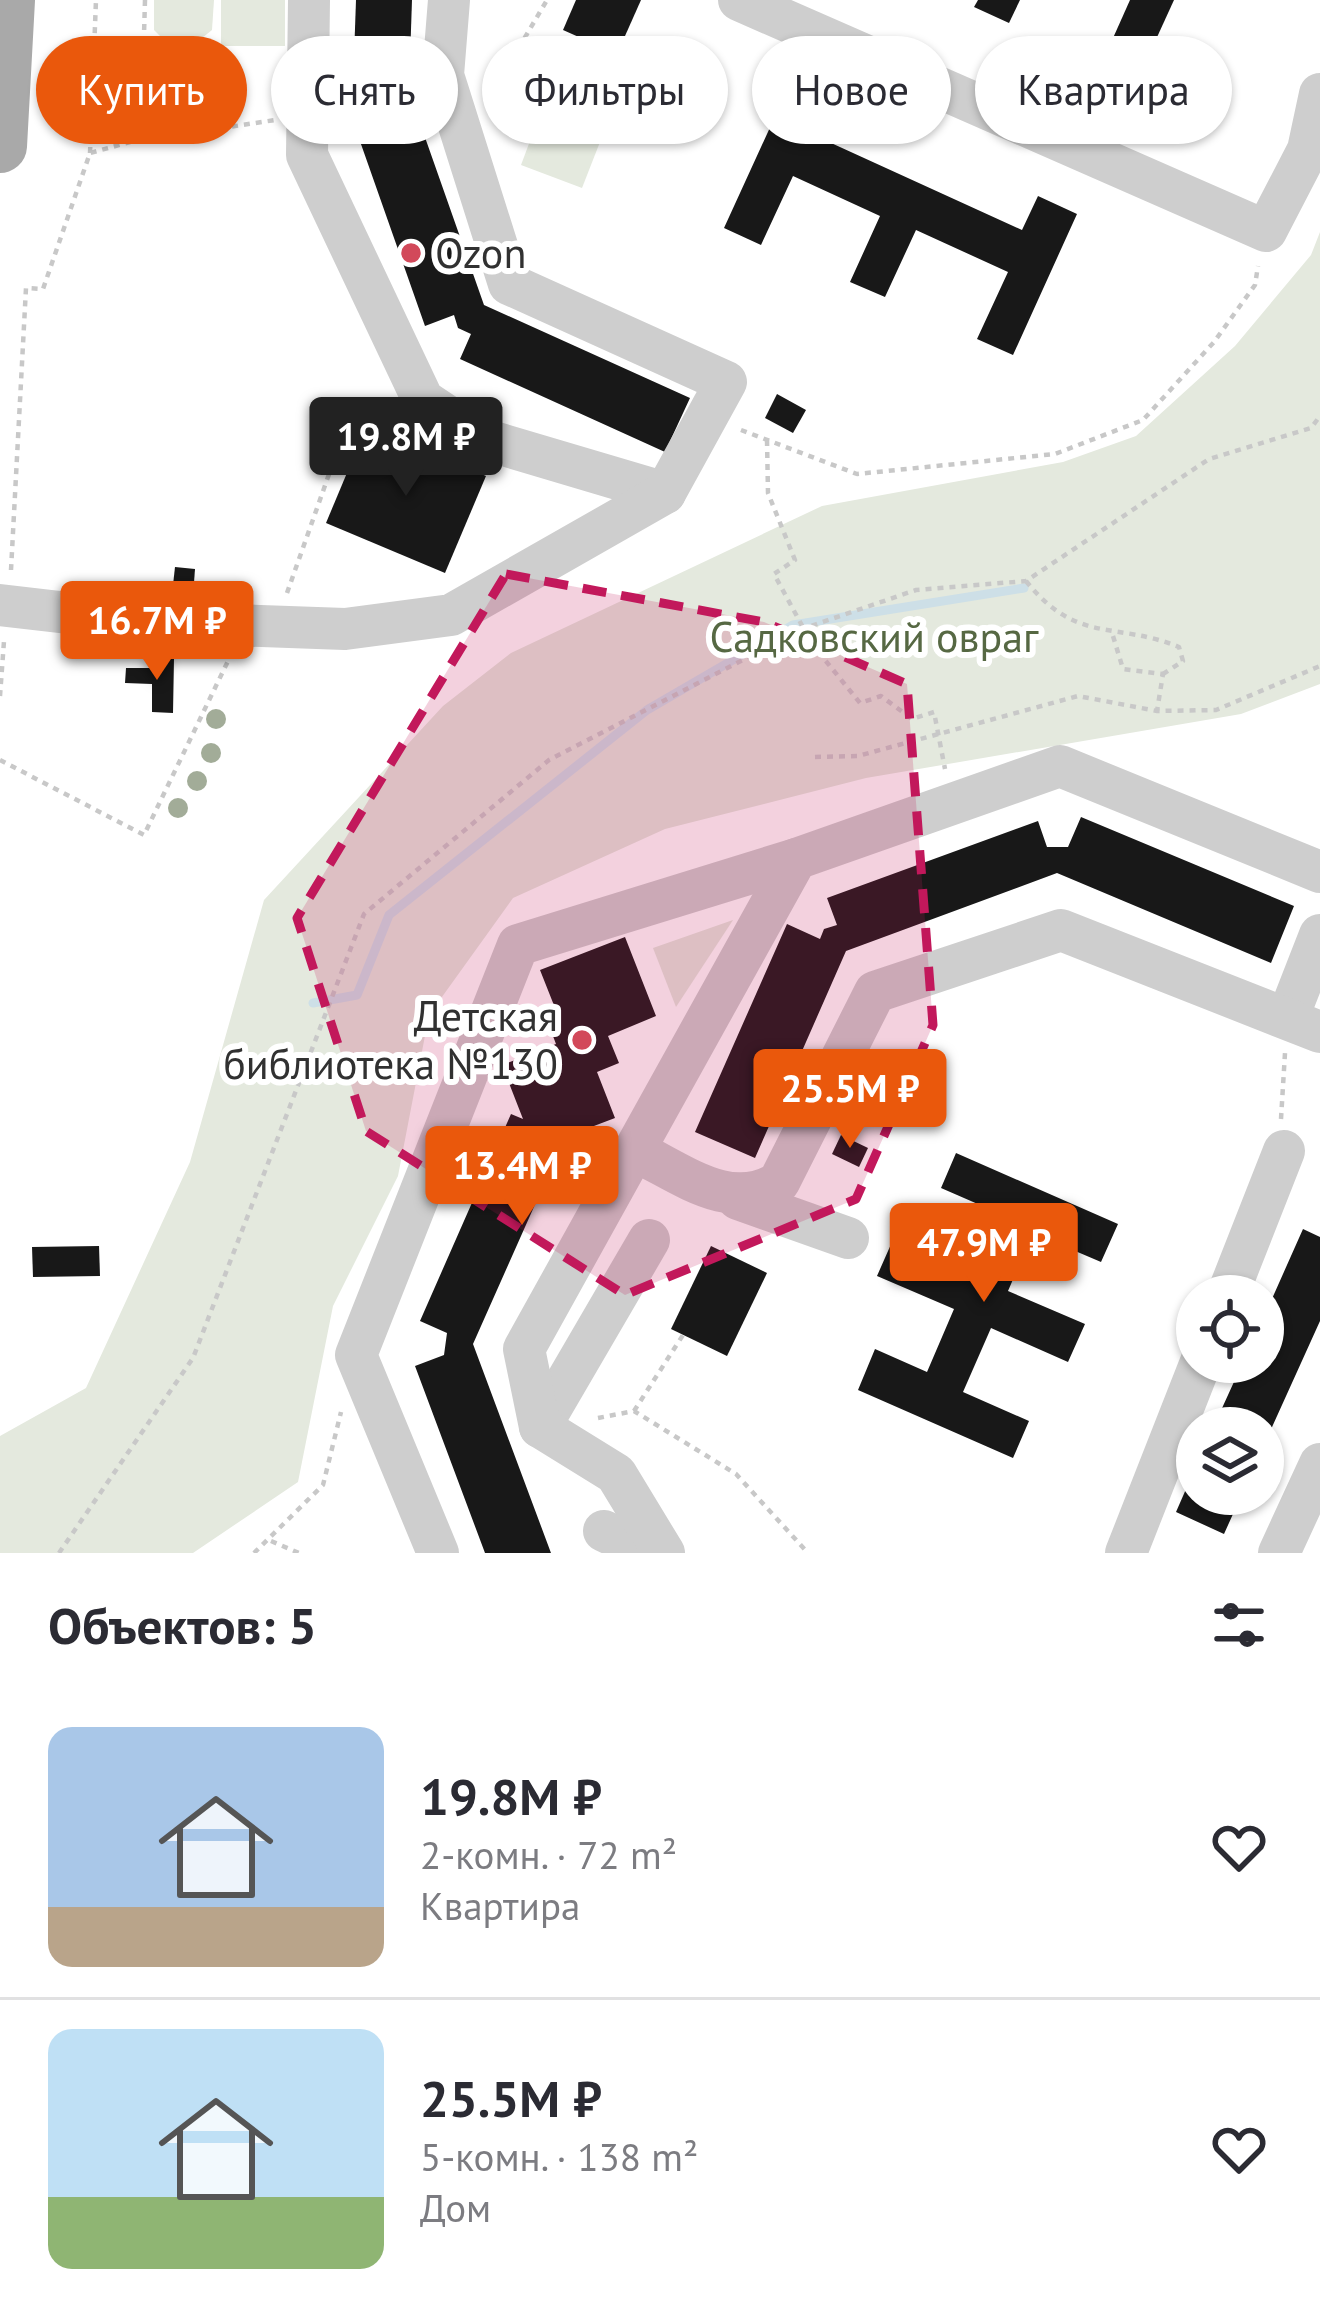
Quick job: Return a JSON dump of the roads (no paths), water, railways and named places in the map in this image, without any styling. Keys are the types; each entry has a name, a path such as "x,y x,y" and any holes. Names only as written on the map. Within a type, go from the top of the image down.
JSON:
{"main road":[{"path":"0,146 8,0"}],"lane":[{"path":"309,0 325,112 307,155 423,400 480,438 665,493"},
{"path":"0,605 146,622 345,629 451,615 665,493 726,382 508,284 443,75 449,0"},
{"path":"739,0 1266,231 1308,150 1320,94"},
{"path":"438,1553 356,1354 518,945 796,859 1060,766 1320,872"},
{"path":"664,1553 616,1474 555,1436 524,1349 796,859"},
{"path":"738,1199 779,1182 875,992 1061,930 1304,1025 1320,935"},
{"path":"634,1151 738,1199 848,1238"},
{"path":"1235,1275 1284,1151"},
{"path":"555,1436 649,1240"},
{"path":"1126,1553 1193,1383"},
{"path":"1280,1553 1320,1464"},
{"path":"604,1531 652,1553"}],"waterway":[{"path":"313,1003 357,995 389,915 647,710 793,625 1024,588"}],"place":[{"name":"Ozon","path":"411,253"},
{"name":"Детская библиотека №130","path":"582,1040"}],"park label":[{"name":"Садковский овраг","path":"874,637"}]}
